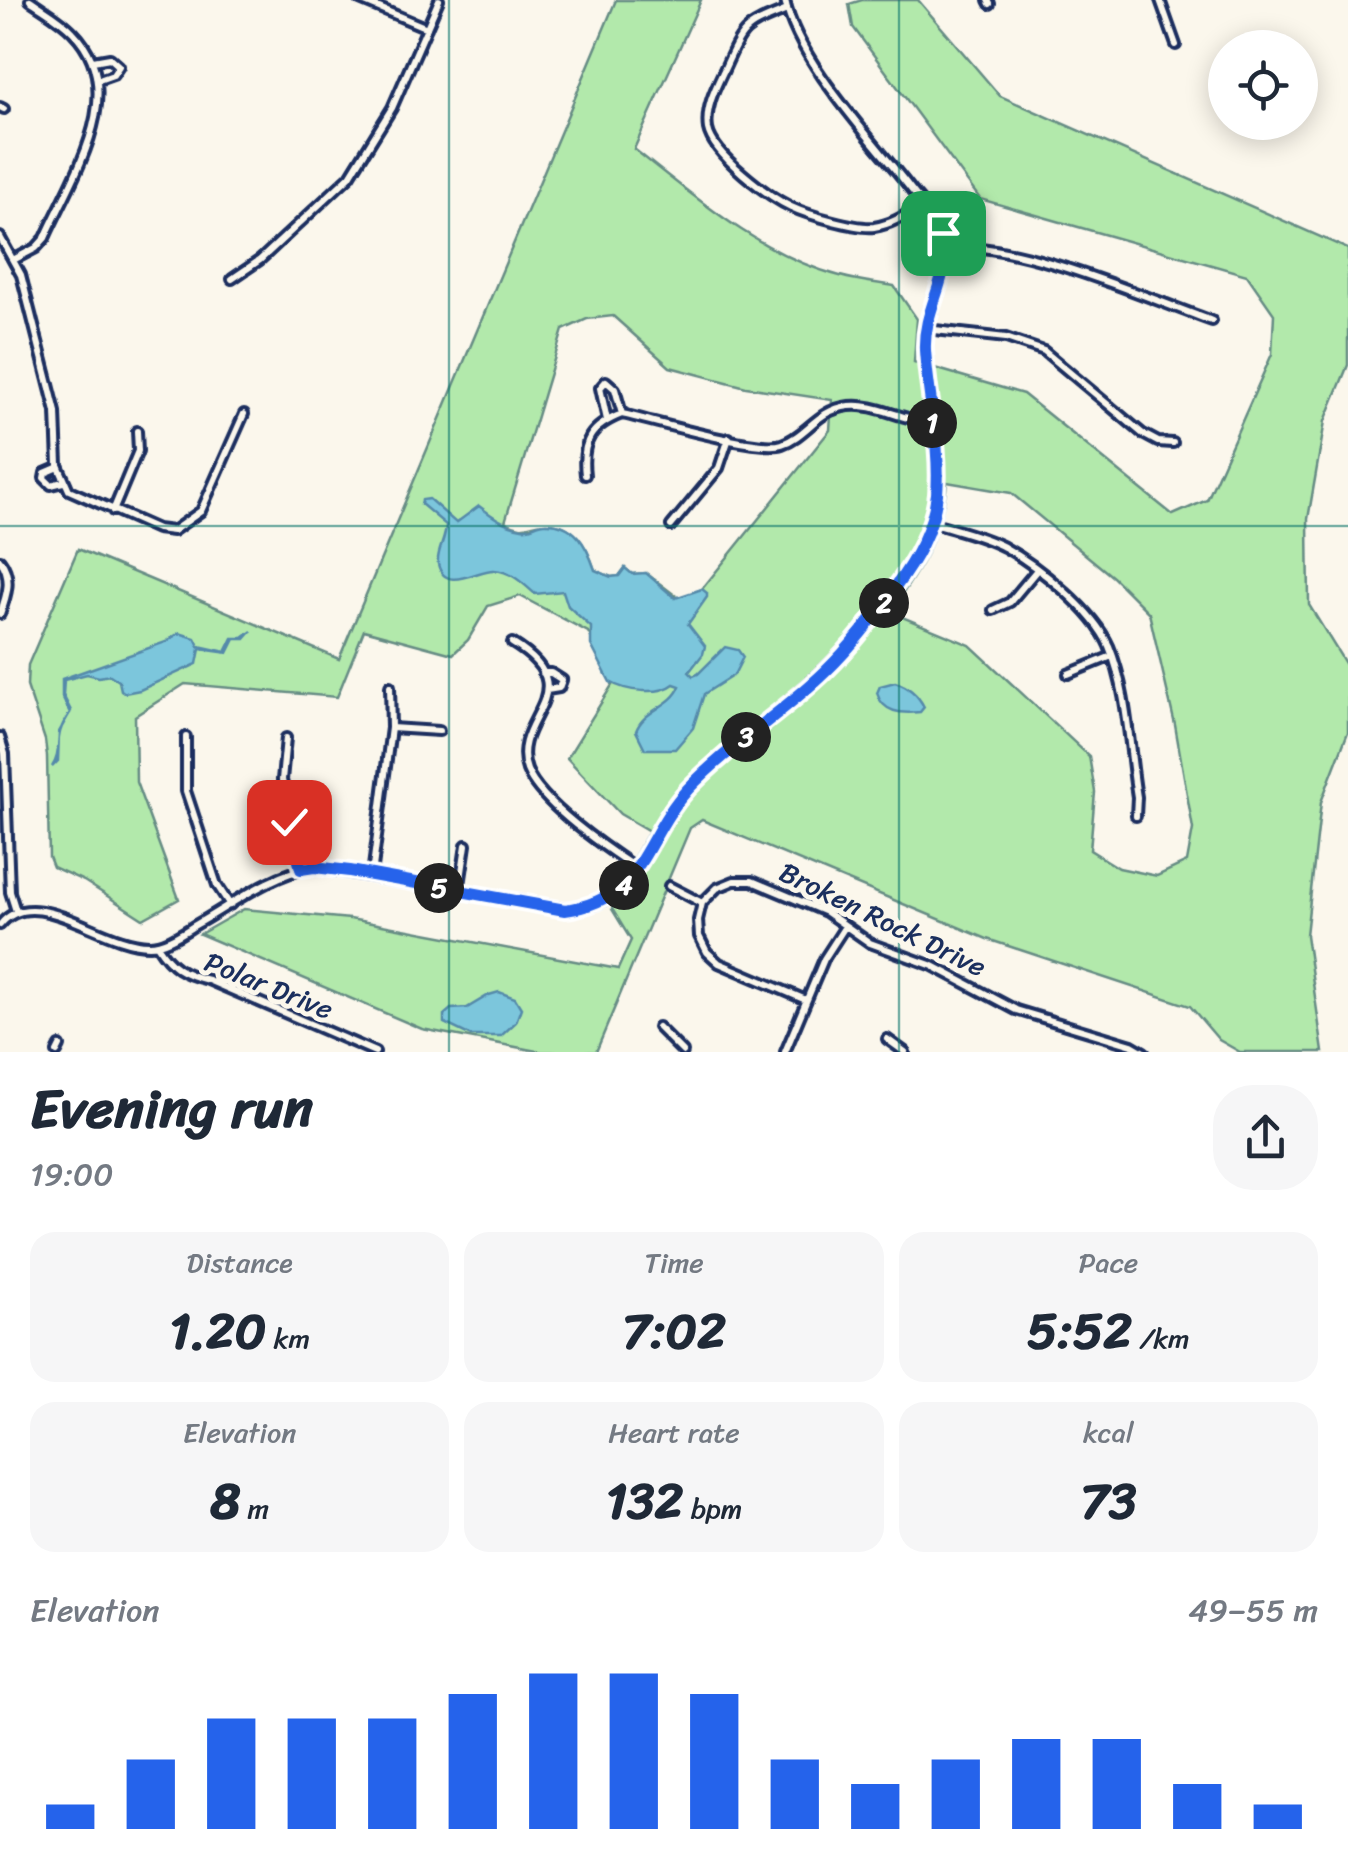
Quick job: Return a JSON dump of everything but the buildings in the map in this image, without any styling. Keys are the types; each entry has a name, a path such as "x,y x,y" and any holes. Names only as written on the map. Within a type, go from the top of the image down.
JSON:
{"street":[{"path":"15,260 45,238 93,128 99,80 93,62 72,30 30,0"},
{"path":"360,0 427,28"},
{"path":"232,279 260,260 350,176 392,108 439,0"},
{"path":"0,925 16,910 35,908 123,943 158,945 282,875 314,867 565,910 588,907 611,897 636,868 682,796 706,770 850,647 911,566 931,522 937,489 926,329 946,268 946,247 943,233 923,204 810,58 785,0"},
{"path":"1160,0 1176,45"},
{"path":"787,10 746,27 729,58 708,114 711,137 721,155 790,206 808,213 870,228 891,223 923,204"},
{"path":"93,62 110,58 119,66 114,75 99,80"},
{"path":"0,237 15,260 56,412 58,467 64,482 78,496 158,529 173,531 201,511 244,414"},
{"path":"946,247 974,245 1049,264 1212,321"},
{"path":"926,329 1006,338 1044,351 1144,434 1158,442 1173,443"},
{"path":"607,420 600,388 606,381 615,389 622,414"},
{"path":"585,475 582,454 588,435 622,414 764,448 788,442 825,412 847,406 873,407 914,422 932,421"},
{"path":"113,510 138,451 138,430"},
{"path":"671,526 720,468 729,438"},
{"path":"58,467 50,469 44,478 51,485 64,482"},
{"path":"931,522 1002,546 1084,610 1107,641 1137,798 1136,816"},
{"path":"0,560 8,570 8,594 0,614"},
{"path":"993,610 1010,602 1036,570"},
{"path":"512,643 532,655 543,673 547,690 526,744 526,767 532,781 590,838 636,868"},
{"path":"1068,674 1112,656"},
{"path":"543,673 551,672 562,680 559,688 547,690"},
{"path":"372,875 391,728 390,686"},
{"path":"391,728 439,731"},
{"path":"0,736 5,754 10,892 16,910"},
{"path":"186,737 186,792 217,885 230,906"},
{"path":"286,738 282,780 301,869"},
{"path":"459,892 466,845"},
{"name":"Broken Rock Drive","path":"702,903 717,888 734,881 752,881 826,912 870,943 934,966 1016,1010 1144,1052"},
{"path":"669,886 702,903 699,936 713,958 806,1000"},
{"path":"786,1052 824,959 844,928"},
{"name":"Polar Drive","path":"158,945 171,966 187,976 208,980 375,1052"},
{"path":"658,1027 683,1052"},
{"path":"887,1039 906,1052"}],"green space":[{"path":"616,0 701,0 634,149 757,240 812,267 894,286 917,319 914,362 1023,394 1173,515 1207,500 1272,354 1274,314 1247,275 980,199 853,27 849,4 862,0 918,0 1000,96 1348,249 1348,365 1325,421 1308,519 1309,605 1348,668 1348,732 1321,802 1306,935 1323,1052 1240,1052 1219,1040 1190,1006 987,939 702,820 690,828 596,1052 542,1052 422,1029 200,934 244,909 350,919 618,969 631,940 612,909 623,878 649,831 620,814 567,758 614,682 588,632 520,596 488,606 468,640 453,654 364,630 337,697 185,684 135,716 136,782 179,899 143,919 84,881 53,867 49,857 47,756 27,686 28,665 78,549 339,659","holes":["613,316 670,367 746,387 832,400 830,430 702,589 680,599 646,573 632,574 625,568 619,576 611,577 595,570 583,544 564,526 544,523 522,527 505,522 563,330 587,319","947,482 1011,493 1114,578 1149,613 1175,725 1193,829 1187,862 1157,876 1119,868 1090,850 1095,792 1089,756 970,645 890,612 928,551 940,519"]}],"water":[{"path":"429,499 456,523 479,506 516,527 545,523 564,527 584,544 595,570 611,577 619,576 625,568 632,574 646,573 675,598 702,589 707,597 688,624 705,646 689,672 693,676 698,674 725,647 738,650 743,657 734,675 704,694 693,728 675,749 645,749 636,731 680,686 642,691 610,682 591,645 591,627 568,606 563,591 535,594 512,575 494,570 463,578 447,577 438,564 446,525 421,504"},
{"path":"252,631 245,639 235,639 228,653 200,649 197,664 140,690 125,693 119,681 110,675 87,674 64,680 63,695 70,713 62,697 62,679 166,642 179,633 195,638 199,646 226,652 233,638 243,638"},
{"path":"895,682 919,699 924,707 920,712 900,712 884,705 877,693 880,686"},
{"path":"499,992 515,998 521,1008 516,1022 501,1036 471,1036 444,1023 444,1015 451,1009 467,1008"}],"route":[{"path":"289,822 301,869 350,871 565,910 588,907 611,897 627,882 682,796 706,770 850,647 911,566 931,522 937,489 925,349 932,305 946,268 943,233"}]}
